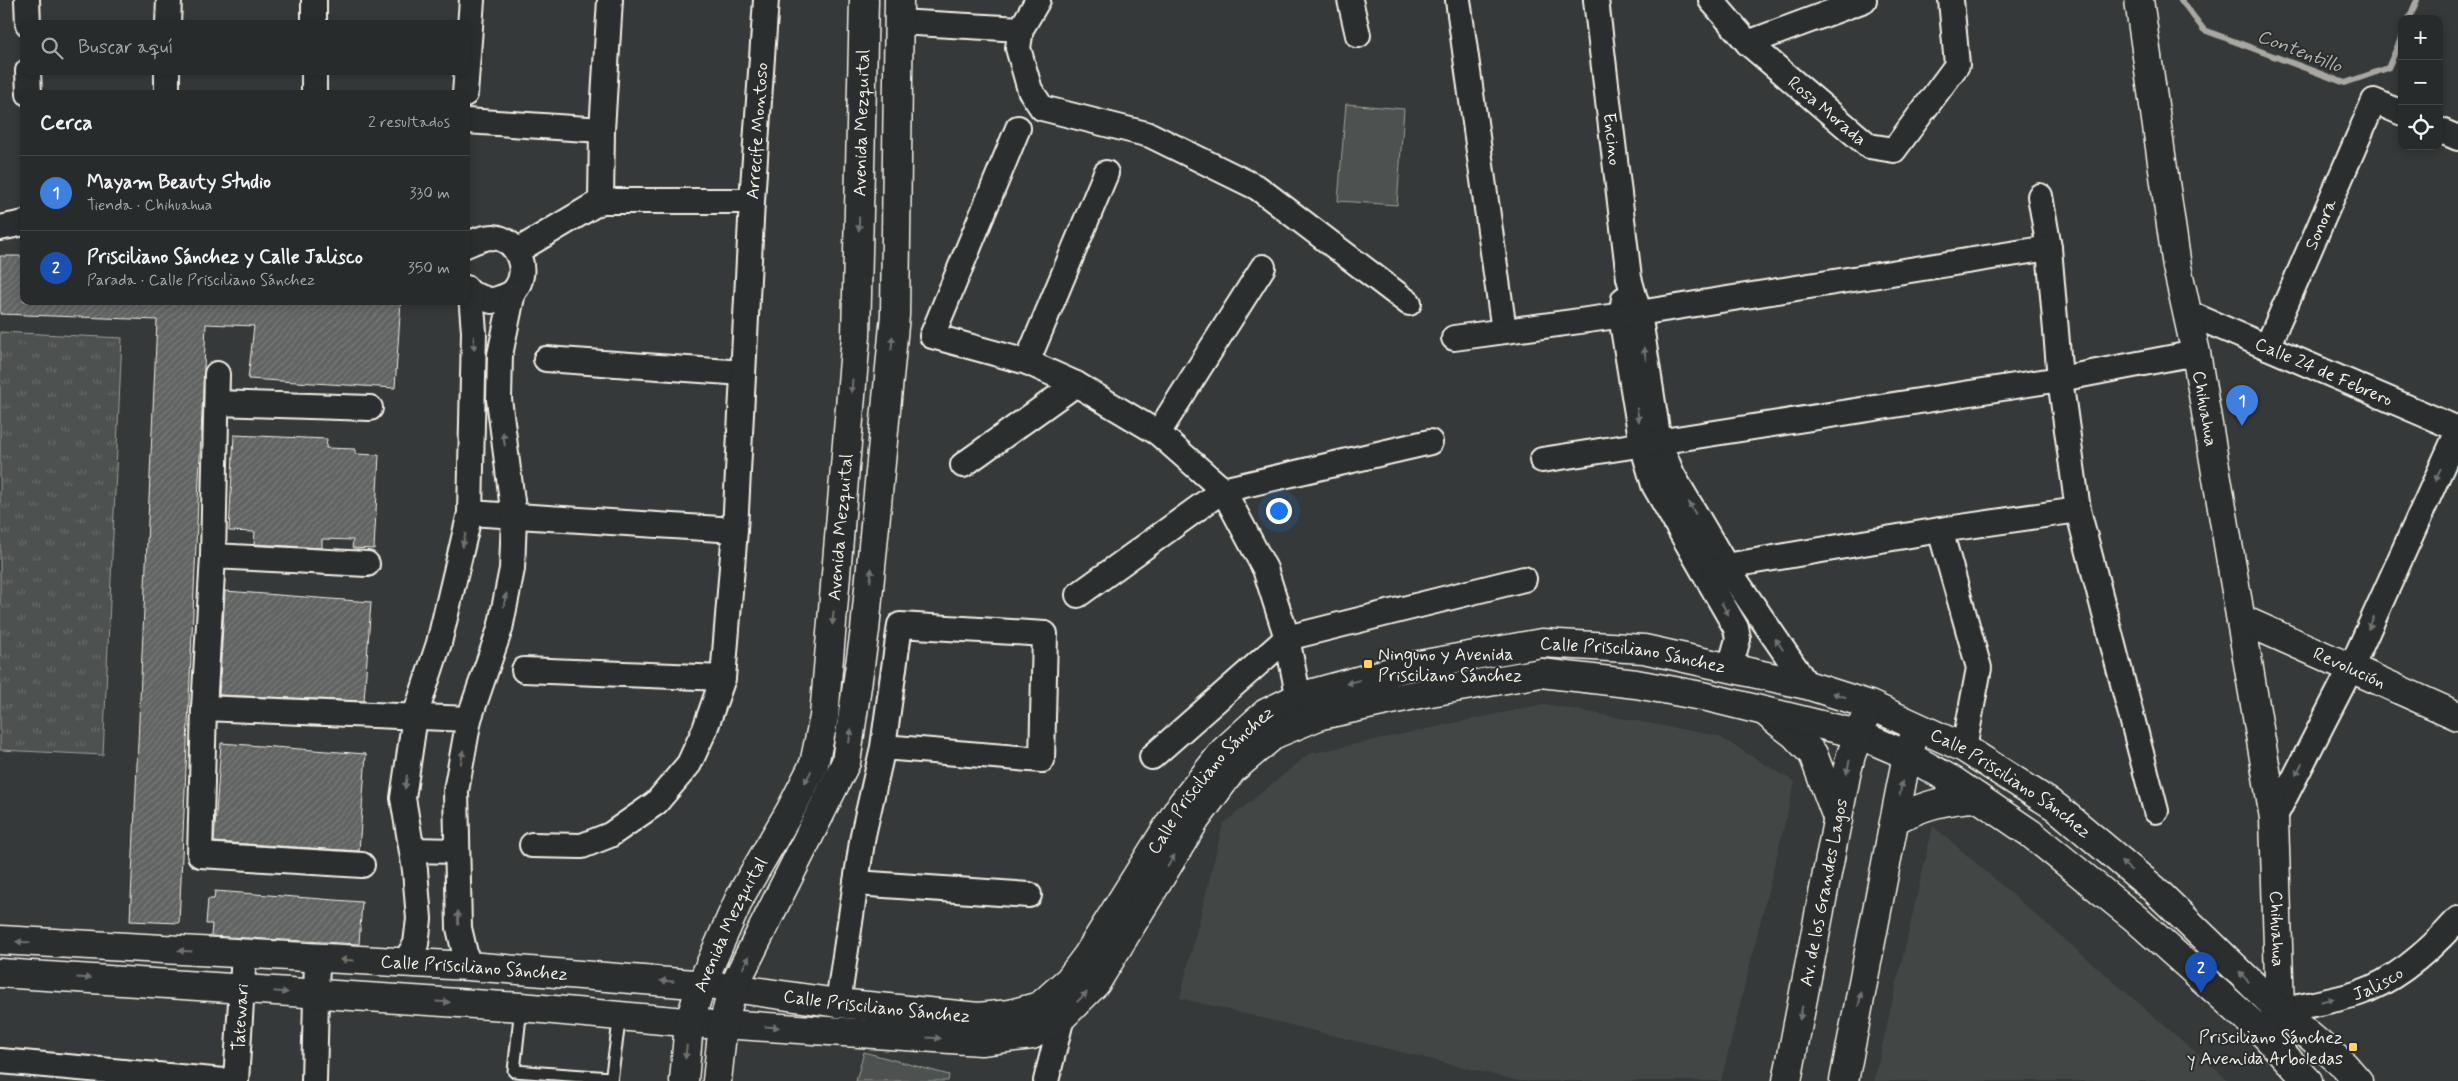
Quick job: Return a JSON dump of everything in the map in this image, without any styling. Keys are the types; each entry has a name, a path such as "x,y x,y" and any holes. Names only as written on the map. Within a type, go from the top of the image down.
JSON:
{"street":[{"path":"27,0 28,20"},
{"path":"168,0 168,20"},
{"path":"314,0 314,20"},
{"path":"470,31 472,0"},
{"path":"517,251 601,201 602,130 610,0"},
{"name":"Arrecife Montoso","path":"601,201 752,201 766,0"},
{"name":"Avenida Mezquital","path":"684,1081 689,1023 702,983 741,894 790,811 814,764 824,717 856,336 864,0"},
{"path":"1038,0 1021,29 1018,48 1030,90 1042,108 1150,135 1258,188 1409,303"},
{"path":"1350,0 1358,36"},
{"path":"1458,0 1504,331"},
{"name":"Encino","path":"1596,0 1629,278 1630,314"},
{"name":"Rosa Morada","path":"1711,0 1748,43 1869,146 1894,150 1957,64 1951,0"},
{"path":"1748,43 1864,0"},
{"name":"Chihuahua","path":"2139,0 2177,267 2196,353 2274,818 2280,1011"},
{"path":"899,11 1021,29"},
{"name":"Avenida Mezquital","path":"717,1081 723,1024 732,988 846,762 865,630 895,316 899,11"},
{"path":"28,75 29,90"},
{"path":"167,75 167,90"},
{"path":"314,75 314,90"},
{"path":"466,90 467,75"},
{"name":"Sonora","path":"2267,347 2374,101 2398,112"},
{"path":"470,121 602,130"},
{"path":"1018,128 932,336 1027,362 1076,384 1158,433 1223,490 1265,569 1287,638 1301,709"},
{"path":"2443,132 2458,138"},
{"path":"1027,362 1106,173"},
{"path":"2040,196 2049,248 2060,379 2078,510 2156,811"},
{"path":"532,845 582,846 610,835 656,803 689,764 705,729 723,678 735,530 752,201"},
{"path":"468,966 458,928 456,791 469,719 500,629 512,569 514,517 499,398 500,355 513,292 521,279 522,272 522,265 517,251 507,242 494,237 480,239 470,243"},
{"path":"1454,338 1630,314 2049,248"},
{"path":"1158,433 1263,267"},
{"path":"470,291 492,301 513,292"},
{"path":"404,963 416,944 419,919 412,850 403,798 415,716 439,643 470,513 474,387 470,305"},
{"name":"Calle 24 de Febrero","path":"2188,313 2458,430"},
{"path":"1630,314 1651,443 1672,474 1716,571 1736,628 1738,639 1730,666"},
{"path":"1542,460 2060,379 2196,353"},
{"path":"546,359 743,373"},
{"path":"217,374 200,855 362,865"},
{"path":"963,465 1076,384"},
{"path":"217,402 370,408"},
{"name":"Chihuahua","path":"2274,818 2351,668 2458,430"},
{"path":"1078,595 1223,490 1430,442"},
{"path":"1716,571 1940,530 2078,510"},
{"path":"470,513 735,530"},
{"path":"1940,530 1979,668 1964,748"},
{"path":"212,556 367,564"},
{"path":"1716,571 1807,685"},
{"path":"1152,757 1287,638 1524,579"},
{"name":"Revolución","path":"2241,619 2458,716"},
{"path":"838,1002 863,835 883,747 900,625 1045,634 1042,760 883,747"},
{"name":"Calle Prisciliano Sánchez","path":"0,973 521,1007 689,1023 981,1041 1032,1035 1062,1017 1096,983 1196,819 1232,770 1275,734 1301,709 1408,667 1542,642 1644,649 1730,666 1807,685 1870,705 1964,748 2056,807 2154,889 2280,1011 2344,1065 2358,1081"},
{"path":"524,670 723,678"},
{"name":"Calle Prisciliano Sánchez","path":"0,940 468,966 702,983 838,1002 978,1017 1010,1014 1040,1006 1069,980 1087,956 1182,804 1224,751 1266,713 1419,694 1541,673 1636,684 1707,696 1858,734 1907,755 1978,798 2030,834 2135,918 2265,1035 2308,1081"},
{"name":"Av. de los Grandes Lagos","path":"1787,1081 1839,822 1846,776 1858,734 1870,705"},
{"path":"204,708 469,719"},
{"path":"1762,710 1794,735 1813,754 1839,822"},
{"path":"1844,1081 1907,755 1918,726"},
{"path":"1896,819 1918,808 1945,800 1978,798"},
{"path":"412,850 456,851"},
{"path":"856,883 1029,895"},
{"name":"Jalisco","path":"2280,1011 2360,992 2404,968 2439,941 2458,919"},
{"name":"Tatewari","path":"236,1081 244,954"},
{"path":"314,1081 316,958"},
{"path":"2265,1035 2280,1011"},
{"path":"1046,1081 1062,1017"},
{"path":"0,1062 224,1081"}],"lane":[{"path":"521,1007 514,1072 611,1080 620,1015"}],"shaded area":[{"path":"1544,704 1718,736 1795,782 1721,1081 1519,1081 1180,998 1223,824 1309,754"},
{"path":"1933,826 2229,1081 1874,1081"}],"green space":[{"path":"1346,104 1404,109 1397,205 1338,201"},
{"path":"0,332 122,338 103,755 0,750"},
{"path":"864,1052 949,1075 948,1081 856,1081"}],"building":[{"path":"0,256 20,256 20,305 401,305 395,388 248,379 254,326 206,324 179,923 130,921 157,320 0,314"},
{"path":"234,435 327,439 326,448 355,449 355,454 379,455 374,549 352,548 353,540 322,539 322,548 254,544 255,532 229,531"},
{"path":"225,591 371,602 364,701 219,695"},
{"path":"221,743 366,754 359,851 214,842"},
{"path":"215,891 362,902 359,944 211,936 212,924 206,924 208,899 214,899"}],"waterway":[{"name":"Contentillo","path":"2181,0 2204,30 2345,83 2388,68 2398,45"},
{"name":"Contentillo","path":"2411,15 2417,0"}],"place":[{"name":"Mayam Beauty Studio","path":"2242,426"},
{"name":"Ninguno y Avenida Prisciliano Sánchez","path":"1368,664"},
{"name":"Prisciliano Sánchez y Calle Jalisco","path":"2201,993"},
{"name":"Prisciliano Sánchez y Avenida Arboledas","path":"2353,1047"}]}
